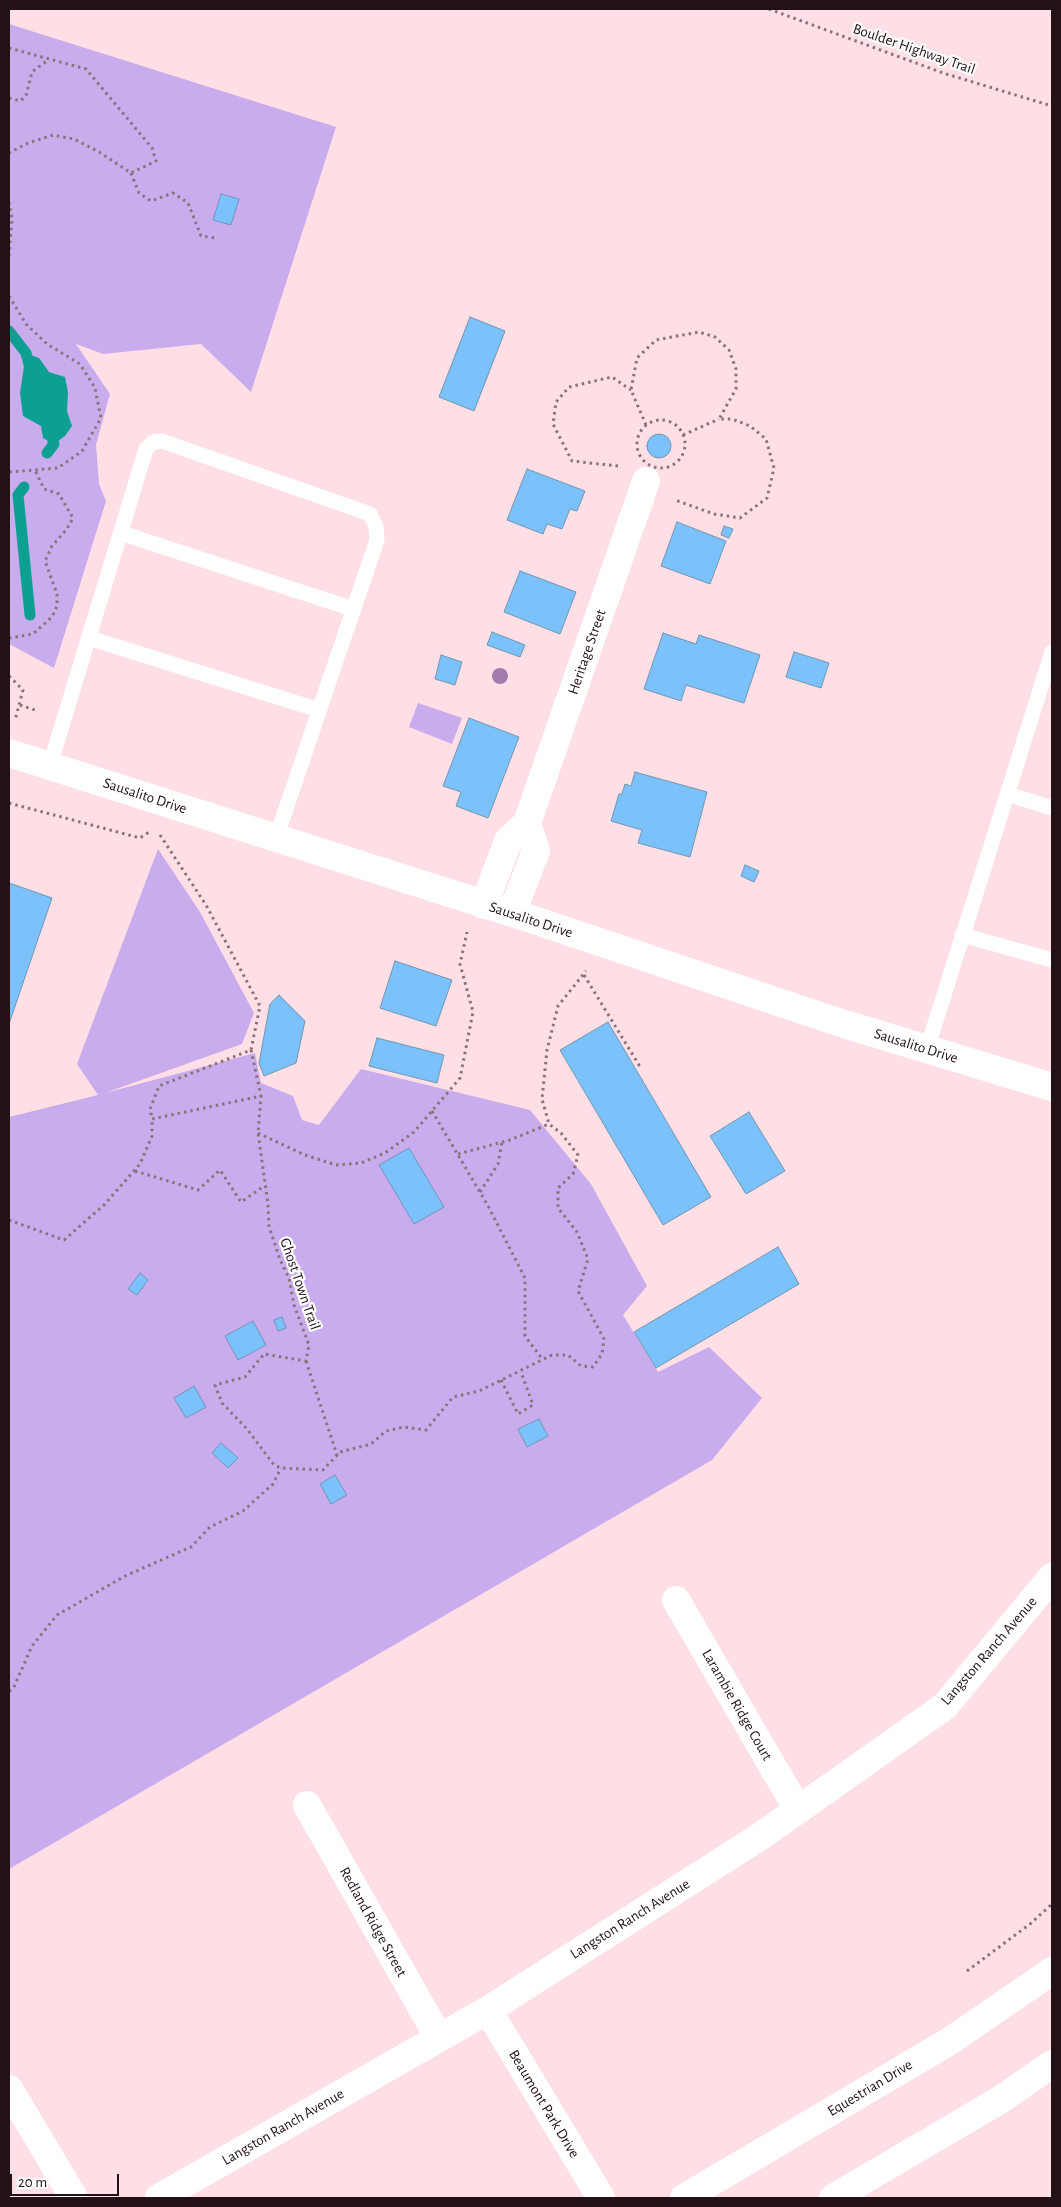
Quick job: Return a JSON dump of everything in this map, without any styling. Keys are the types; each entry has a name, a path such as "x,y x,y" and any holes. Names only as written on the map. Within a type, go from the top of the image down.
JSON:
{"street":[{"name":"Heritage Street","path":"479,903 508,842 527,824 636,465"},
{"name":"Sausalito Drive","path":"9,753 512,913 927,1049 1052,1087"},
{"path":"512,913 536,850 527,824"},
{"name":"Langston Ranch Avenue","path":"160,2198 488,2010 761,1836 945,1706 1052,1577"},
{"name":"Larambie Ridge Court","path":"676,1600 798,1810"},
{"name":"Redland Ridge Street","path":"306,1805 439,2038"},
{"name":"Equestrian Drive","path":"684,2198 950,2041 1052,1971"},
{"name":"Beaumont Park Drive","path":"488,2010 601,2198"},
{"path":"834,2198 1000,2100 1052,2064"},
{"path":"9,2089 74,2198"}],"lane":[{"path":"50,765 146,449 153,442 162,441 370,514 376,527 377,540 276,838"},
{"path":"121,533 353,609"},
{"path":"89,638 319,710"},
{"path":"927,1049 1052,652"},
{"path":"1007,794 1052,808"},
{"path":"962,935 1052,960"}],"path":[{"name":"Boulder Highway Trail","path":"769,9 943,73 1052,106"},
{"path":"9,48 86,69 152,148 156,161 131,173"},
{"path":"9,98 20,101 26,96 32,72 49,60"},
{"path":"9,154 28,143 53,135 74,139 99,152 131,173 139,193 150,201 173,193 188,203 201,236 216,238"},
{"path":"9,202 12,218 9,256"},
{"path":"9,296 26,324 47,344 80,364 95,388 101,418 82,451 58,468 9,472"},
{"path":"630,390 637,358 656,340 699,332 715,337 729,350 736,369 736,389 719,419"},
{"path":"636,465 637,439 646,425 656,421 667,422 676,426 683,435 685,450 677,463 663,469 636,465 611,466 572,461 553,424 556,402 569,387 612,377 630,390 646,425"},
{"path":"673,499 714,514 740,518 767,498 774,468 766,439 750,426 732,419 719,419 683,435"},
{"path":"9,638 33,634 52,617 57,606 57,594 45,561 52,546 67,529 73,518 59,494 44,489 36,470"},
{"path":"9,676 23,690 13,726"},
{"path":"9,803 140,838 155,828 206,905 260,1006 250,1050 159,1086 150,1109 152,1136 140,1164 104,1205 64,1240 9,1220"},
{"path":"258,1133 305,1155 336,1165 360,1163 385,1153 414,1132 460,1078 473,1012 460,964 479,903"},
{"path":"306,1361 264,1354 245,1376 215,1385 222,1403 247,1429 274,1465 281,1468 323,1470 337,1456 350,1447 371,1444 386,1431 404,1427 426,1430 454,1397 479,1390 521,1372 552,1355 568,1355 581,1366 593,1367 602,1354 604,1339 578,1291 588,1259 577,1232 558,1208 558,1188 573,1174 578,1155 561,1133 549,1124 542,1099 551,1029 558,1006 584,975 605,944"},
{"path":"584,975 639,1064 634,1065"},
{"name":"Ghost Town Trail","path":"250,1050 261,1096 258,1133 268,1204 269,1226 280,1260 290,1278 294,1305 309,1345 306,1361 337,1456"},
{"path":"152,1119 261,1096"},
{"path":"432,1111 480,1192 525,1278 525,1336 543,1360"},
{"path":"458,1154 502,1142 549,1124"},
{"path":"480,1192 498,1164 502,1142"},
{"path":"134,1171 198,1190 220,1170 241,1202 264,1186"},
{"path":"501,1380 518,1414 533,1405 521,1372"},
{"path":"9,1691 13,1689 32,1646 57,1615 125,1576 192,1547 210,1527 243,1511 273,1484 281,1468"},
{"path":"967,1971 1030,1924 1052,1904"}],"shaded area":[{"path":"9,24 336,127 251,392 201,344 103,354 76,344 110,394 96,445 99,484 106,501 54,668 9,644"},
{"path":"26,353 39,358 49,372 65,377 68,392 67,411 72,426 65,436 54,444 43,438 41,426 23,416 20,393"},
{"path":"418,703 462,718 452,744 409,727"},
{"path":"158,849 200,912 254,1013 242,1044 105,1093 255,1053 261,1083 293,1096 302,1120 319,1125 361,1069 530,1110 591,1184 647,1286 623,1315 658,1372 709,1347 762,1398 712,1460 9,1869 9,1117 98,1095 77,1064"}],"building":[{"path":"221,194 239,199 231,225 213,220"},
{"path":"470,317 505,331 474,411 439,397"},
{"path":"659,434 664,435 670,441 670,451 664,457 659,458 654,457 648,451 647,446 648,441 654,435"},
{"path":"527,469 585,491 577,511 570,509 562,529 547,524 543,534 507,520"},
{"path":"677,522 726,541 710,584 661,566"},
{"path":"724,526 733,529 729,538 721,535"},
{"path":"520,571 576,592 560,634 504,612"},
{"path":"492,632 525,645 520,657 487,645"},
{"path":"663,633 696,644 699,635 760,655 744,703 686,685 681,701 644,689"},
{"path":"794,652 829,663 821,688 786,677"},
{"path":"441,655 462,662 455,685 435,679"},
{"path":"469,718 519,737 488,818 456,806 461,792 443,786"},
{"path":"635,772 707,792 690,857 638,843 642,830 611,821 619,794 622,794 625,784 631,786"},
{"path":"745,865 759,871 754,882 741,876"},
{"path":"9,883 52,898 9,1024"},
{"path":"395,961 452,980 436,1026 380,1008"},
{"path":"279,995 305,1021 296,1063 264,1076 259,1063 270,1004"},
{"path":"608,1022 711,1197 663,1225 560,1050"},
{"path":"377,1038 444,1055 437,1083 369,1066"},
{"path":"749,1112 785,1171 746,1194 710,1136"},
{"path":"409,1148 444,1207 414,1224 379,1165"},
{"path":"778,1247 799,1284 656,1368 634,1332"},
{"path":"140,1273 148,1280 137,1295 128,1289"},
{"path":"282,1317 286,1328 278,1331 274,1320"},
{"path":"253,1321 266,1345 238,1360 225,1336"},
{"path":"194,1386 206,1407 186,1418 174,1398"},
{"path":"539,1419 548,1436 527,1447 518,1429"},
{"path":"221,1443 238,1458 228,1468 212,1453"},
{"path":"335,1475 347,1495 331,1504 320,1484"}],"waterway":[{"path":"9,331 26,353 30,368"},
{"path":"47,453 54,444 50,431"},
{"path":"24,487 18,495 30,615"}]}
